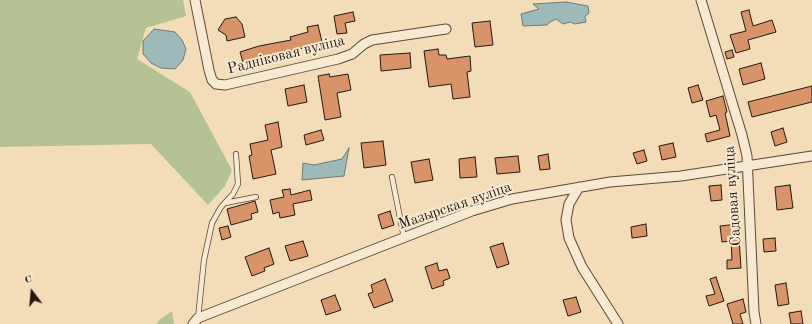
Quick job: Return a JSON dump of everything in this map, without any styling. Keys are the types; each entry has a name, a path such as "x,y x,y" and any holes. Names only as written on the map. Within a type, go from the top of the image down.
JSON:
{"street":[{"name":"Радніковая вуліца","path":"195,0 209,70 212,80 216,84 225,85 338,59 352,54 364,44 372,40 446,29"},
{"name":"Садовая вуліца","path":"701,0 747,156 754,312 756,324"},
{"name":"Мазырская вуліца","path":"195,321 472,211 512,199 610,182 682,176 812,156"},
{"path":"579,187 569,204 566,220 569,238 582,267 618,324"}],"lane":[{"path":"195,321 204,260 212,223 221,207 233,194 238,184 236,154"},
{"path":"392,177 404,238"},
{"path":"225,203 256,197"}],"green space":[{"path":"0,0 183,0 186,16 146,28 137,59 190,92 232,170 225,186 208,205 151,144 0,147"},
{"path":"172,311 174,324 157,324 158,321"}],"water":[{"path":"566,2 588,6 589,13 585,16 586,22 575,24 570,22 563,24 556,19 547,25 523,26 521,14 539,9 533,4"},
{"path":"154,29 175,32 182,40 186,49 183,60 175,69 161,68 151,63 143,54 143,41"},
{"path":"349,148 344,176 302,180 303,163 314,165 342,159"}],"building":[{"path":"749,10 753,26 772,20 776,32 748,40 750,49 736,53 730,35 746,31 741,12"},
{"path":"353,12 355,21 345,23 347,33 337,34 334,16"},
{"path":"236,17 242,24 245,37 227,41 226,35 218,30 225,19"},
{"path":"490,21 493,45 475,47 472,23"},
{"path":"318,25 323,46 312,49 311,46 284,53 285,58 257,64 257,62 244,66 240,52 259,46 291,40 290,37 308,32 307,27"},
{"path":"438,49 439,55 446,55 447,59 470,56 471,71 467,72 470,97 453,99 451,84 429,87 424,51"},
{"path":"732,50 734,57 727,59 725,52"},
{"path":"410,53 411,68 381,71 380,55"},
{"path":"761,63 765,79 743,85 739,69"},
{"path":"329,74 330,77 348,74 351,90 337,93 341,117 325,120 318,76"},
{"path":"304,85 307,102 288,106 285,89"},
{"path":"698,85 703,100 692,103 688,88"},
{"path":"812,86 812,102 752,117 748,102"},
{"path":"723,96 730,136 707,142 705,134 720,130 716,115 710,117 706,101"},
{"path":"278,122 282,147 271,150 276,174 253,179 249,156 252,155 250,144 268,140 265,125"},
{"path":"783,128 787,142 775,146 771,132"},
{"path":"321,130 324,140 306,145 304,135"},
{"path":"383,141 386,165 364,168 361,143"},
{"path":"673,143 676,157 662,160 659,146"},
{"path":"644,150 647,161 637,164 633,153"},
{"path":"548,154 550,169 540,170 538,156"},
{"path":"518,156 520,172 497,174 495,158"},
{"path":"475,157 477,177 460,178 459,159"},
{"path":"429,159 433,180 415,183 411,162"},
{"path":"721,185 722,200 711,201 709,186"},
{"path":"790,185 793,208 777,210 775,187"},
{"path":"290,189 291,195 310,190 312,200 293,204 295,215 280,218 279,212 273,214 270,200 284,197 282,190"},
{"path":"255,201 258,212 251,214 252,219 231,225 227,209"},
{"path":"390,211 394,225 382,229 378,215"},
{"path":"646,224 647,236 632,238 631,227"},
{"path":"738,224 741,268 727,269 727,260 732,260 731,241 722,242 720,226"},
{"path":"228,226 231,237 222,240 219,228"},
{"path":"775,238 776,251 764,252 763,239"},
{"path":"303,241 308,256 290,261 285,246"},
{"path":"503,243 509,264 497,268 490,247"},
{"path":"269,248 274,264 264,268 265,271 252,276 245,257"},
{"path":"437,263 439,271 447,269 450,278 443,281 444,285 432,289 425,267"},
{"path":"716,277 724,301 709,306 706,296 715,294 710,279"},
{"path":"385,279 393,301 374,308 368,294 373,292 371,285"},
{"path":"786,283 789,304 778,306 775,285"},
{"path":"335,295 341,310 326,315 321,300"},
{"path":"576,297 581,312 568,316 563,300"},
{"path":"743,299 746,312 740,314 743,324 733,324 727,304"},
{"path":"801,311 803,324 791,324 789,313"}]}
